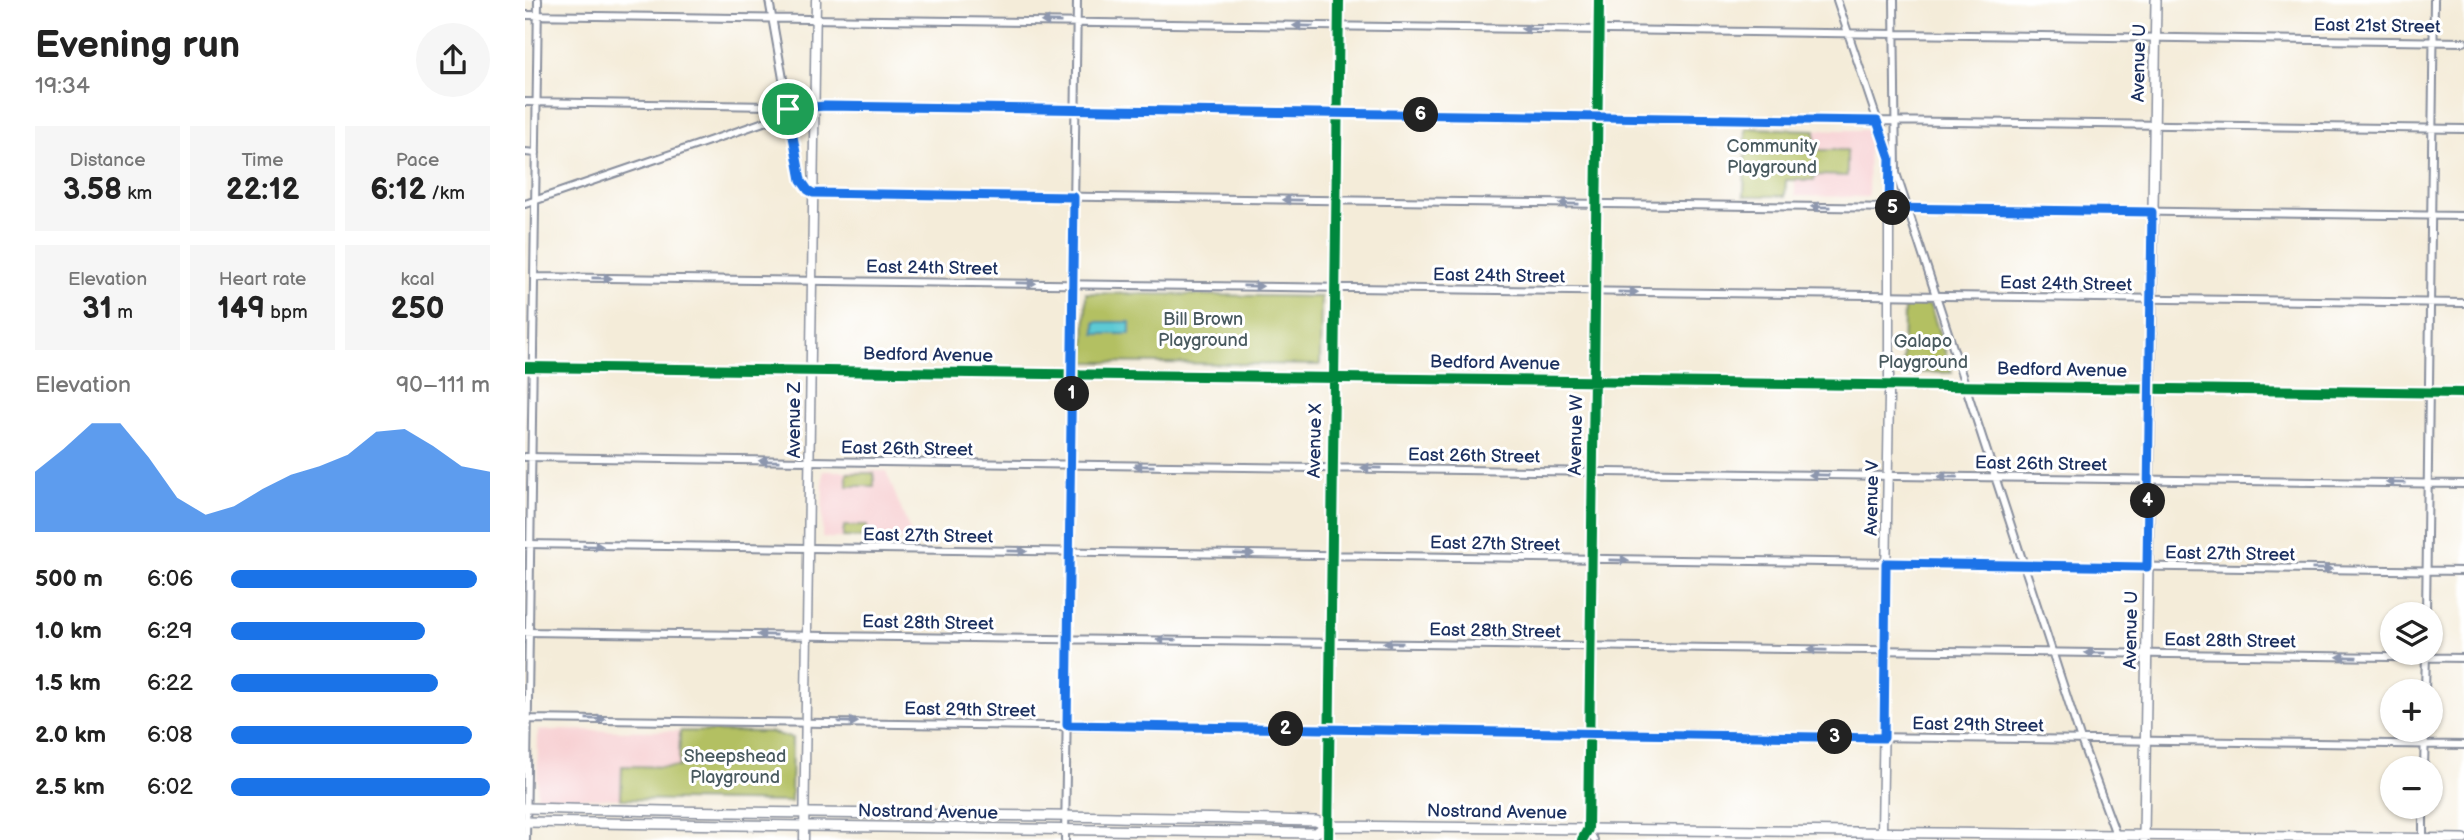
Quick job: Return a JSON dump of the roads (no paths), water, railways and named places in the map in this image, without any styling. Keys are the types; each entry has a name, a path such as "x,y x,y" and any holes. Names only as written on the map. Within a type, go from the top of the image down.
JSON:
{"main road":[{"name":"Avenue U","path":"2144,837 2156,0"},
{"name":"Bedford Avenue","path":"529,367 2464,393"},
{"name":"Nostrand Avenue","path":"526,808 805,814 1066,815 1316,821 1328,826 1882,836 2464,839"},
{"name":"Nostrand Avenue","path":"526,822 804,825 1065,835 1315,833 1328,826"}],"street":[{"path":"526,840 529,367 534,277 538,0"},
{"path":"769,0 801,180 813,193 2464,216"},
{"name":"Avenue Z","path":"804,840 816,0"},
{"path":"1065,835 1077,0"},
{"name":"Avenue X","path":"1328,840 1339,0"},
{"name":"Avenue W","path":"1582,840 1588,829 1599,0"},
{"path":"1837,0 1877,121"},
{"path":"1894,0 1896,173 2052,653 2117,837"},
{"path":"2426,602 2434,0"},
{"name":"East 21st Street","path":"525,15 2464,42"},
{"path":"525,102 779,106 788,109 815,106 2464,129"},
{"path":"525,204 781,116 788,109"},
{"name":"Avenue V","path":"1877,121 1890,158 1882,836"},
{"path":"525,152 536,153"},
{"name":"East 24th Street","path":"534,277 2464,303"},
{"name":"East 26th Street","path":"528,457 2464,484"},
{"name":"East 27th Street","path":"528,544 2464,571"},
{"name":"East 28th Street","path":"527,632 1885,651 2380,655"},
{"name":"East 28th Street","path":"2443,656 2464,658"},
{"name":"East 29th Street","path":"526,719 2464,745"},
{"path":"2424,742 2424,756"},
{"path":"2423,839 2424,819"},
{"name":"Avenue W","path":"1588,829 1594,840"}],"water":[{"path":"1095,322 1130,322 1130,334 1095,334"}],"park label":[{"name":"Community Playground","path":"1772,156"},
{"name":"Bill Brown Playground","path":"1203,329"},
{"name":"Galapo Playground","path":"1923,351"},
{"name":"Sheepshead Playground","path":"735,766"}]}
